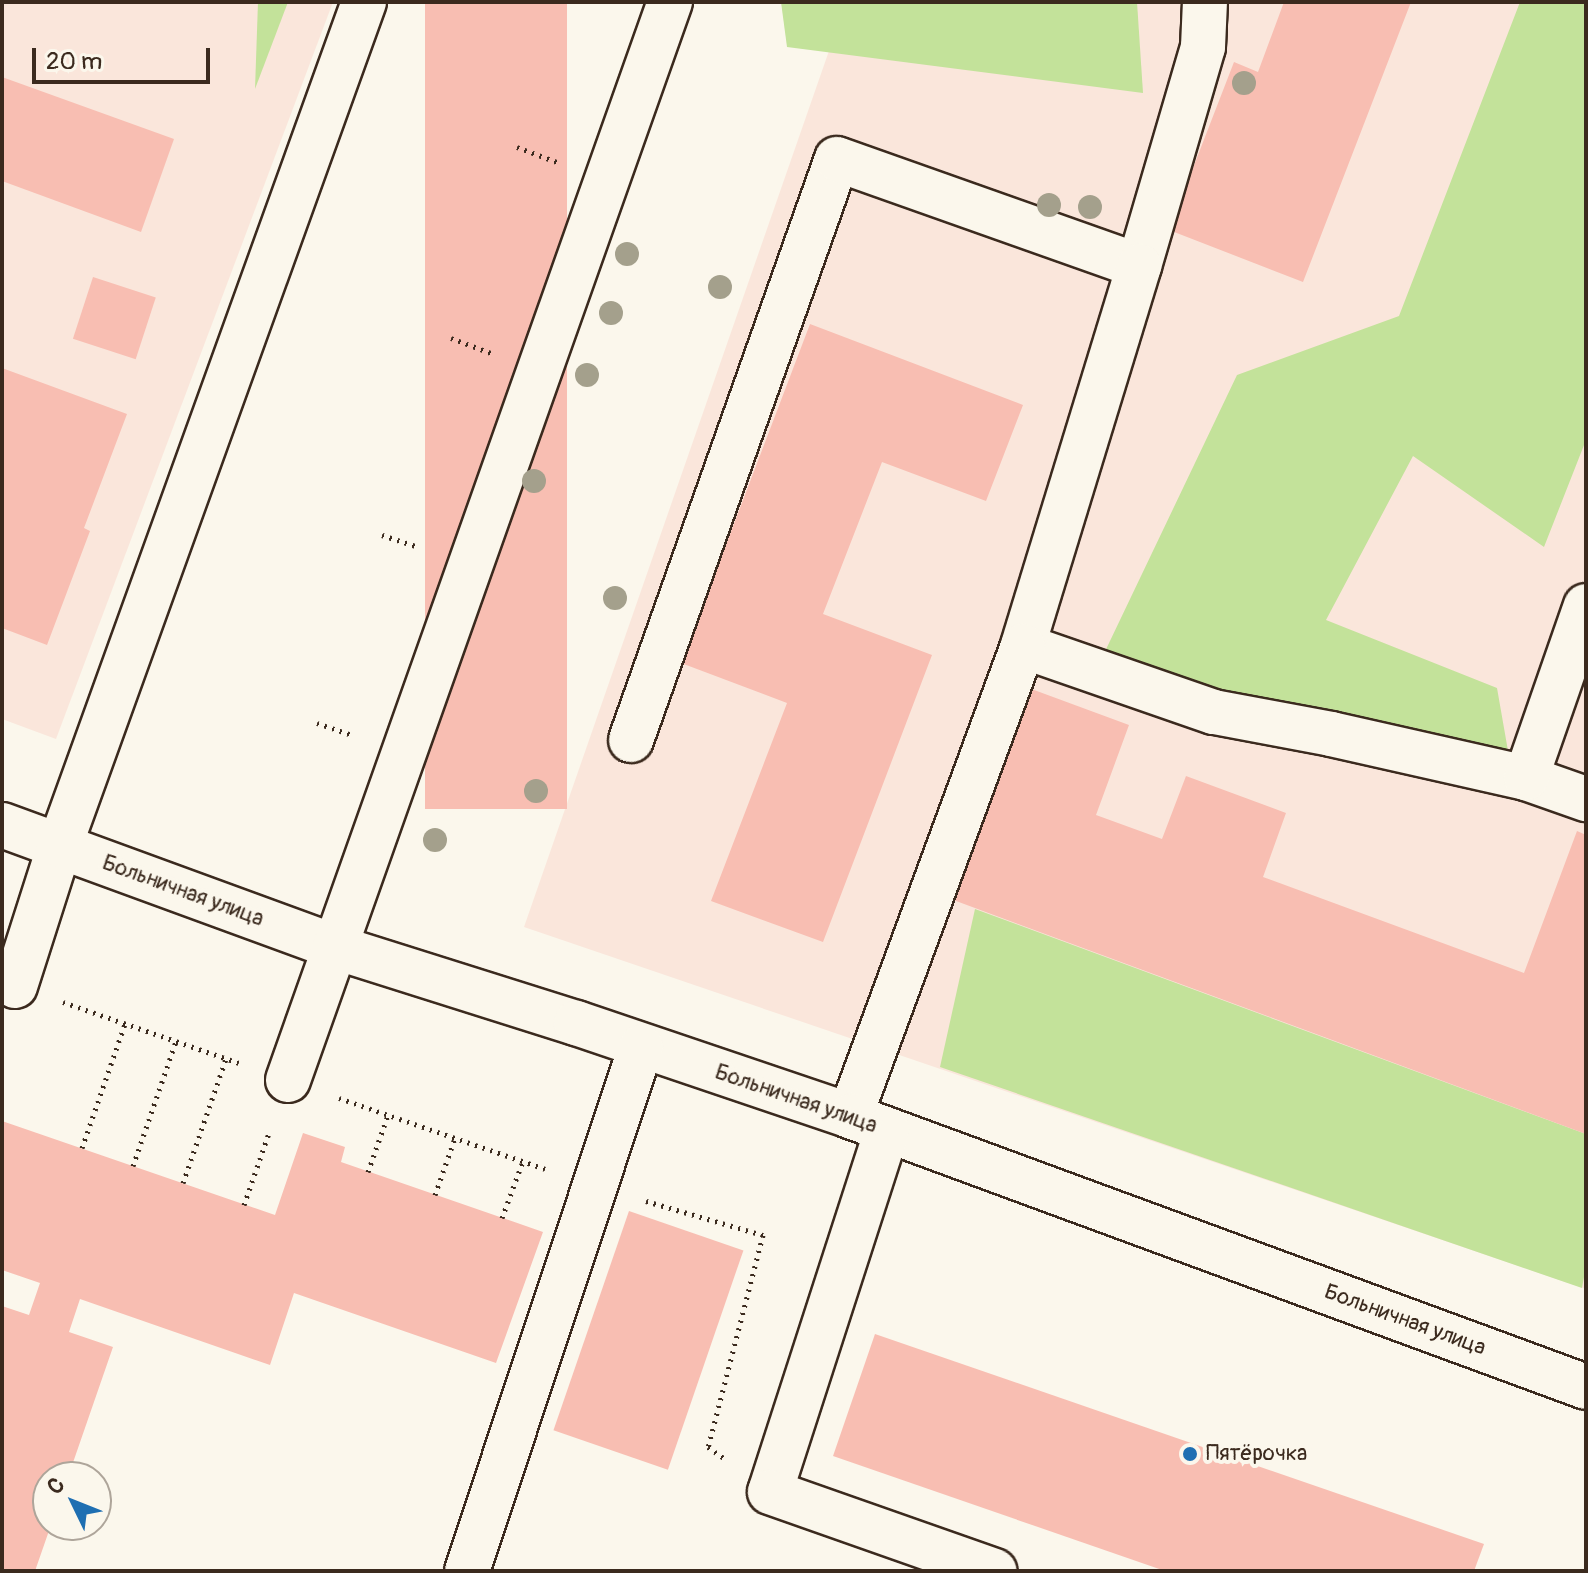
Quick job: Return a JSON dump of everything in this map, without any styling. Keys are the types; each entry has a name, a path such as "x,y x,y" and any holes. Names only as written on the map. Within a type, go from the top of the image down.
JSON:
{"street":[{"path":"15,986 60,845 364,2"},
{"path":"288,1080 670,2"},
{"path":"994,1571 770,1492 869,1123 1023,646 1203,47 1205,2"},
{"path":"631,740 837,159 1139,266"},
{"path":"1526,778 1586,606"},
{"path":"1023,646 1214,712 1331,734 1526,778 1586,799"},
{"name":"Больничная улица","path":"2,825 335,947 576,1023 869,1123 1586,1387"},
{"path":"467,1571 641,1047"}],"path":[{"path":"82,1148 125,1024"},
{"path":"133,1166 176,1041"},
{"path":"183,1183 226,1059"},
{"path":"244,1205 288,1080"},
{"path":"368,1172 388,1115"},
{"path":"435,1195 455,1138"},
{"path":"502,1218 523,1161"},
{"path":"596,1187 763,1235 708,1447 770,1492"}],"shaded area":[{"path":"2,2 333,2 56,739 2,719"},
{"path":"846,2 1586,2 1586,1289 524,927"}],"green space":[{"path":"258,2 288,2 255,89"},
{"path":"781,2 1137,2 1143,93 787,47"},
{"path":"1520,2 1586,2 1586,440 1544,547 1413,456 1326,620 1497,688 1511,768 1088,687 1237,375 1399,316"},
{"path":"975,909 1586,1134 1586,1266 1582,1288 940,1067"}],"building":[{"path":"425,2 567,2 567,809 425,809"},
{"path":"1284,2 1411,2 1303,282 1169,230 1234,62 1258,72"},
{"path":"2,77 174,139 141,232 2,181"},
{"path":"93,277 156,297 136,359 73,339"},
{"path":"810,324 1023,405 986,501 882,462 823,614 932,655 823,942 711,901 787,703 681,663"},
{"path":"2,368 127,414 84,528 90,531 47,645 2,628"},
{"path":"1026,687 1129,725 1096,815 1162,839 1186,776 1286,813 1263,877 1524,973 1577,831 1586,835 1586,1134 948,898"},
{"path":"2,1121 275,1215 303,1133 345,1147 341,1162 543,1232 496,1363 294,1293 270,1365 80,1299 69,1332 113,1347 74,1461 32,1461 32,1541 45,1541 35,1571 2,1571 2,1306 29,1315 40,1283 2,1270"},
{"path":"629,1211 743,1250 668,1470 553,1430"},
{"path":"875,1334 1484,1544 1474,1571 1165,1571 833,1456"}],"place":[{"name":"Пятёрочка","path":"1190,1454"}]}
